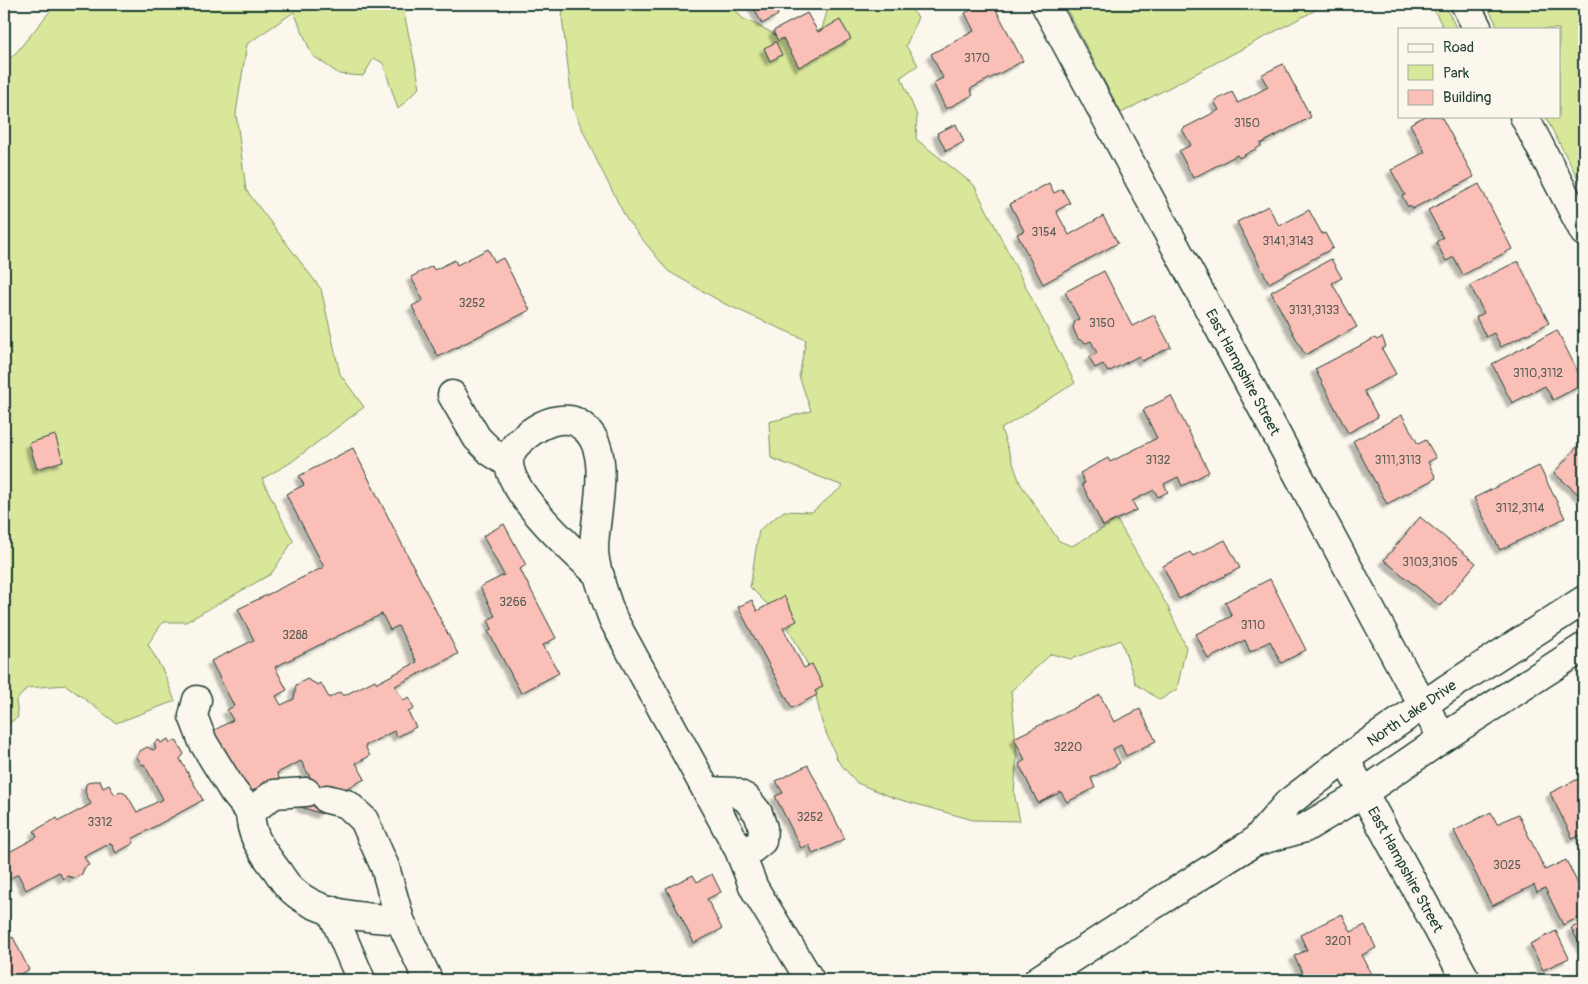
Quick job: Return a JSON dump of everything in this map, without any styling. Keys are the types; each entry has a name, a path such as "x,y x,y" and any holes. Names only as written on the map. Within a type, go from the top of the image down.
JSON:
{"street":[{"name":"East Hampshire Street","path":"1045,4 1424,706 1444,738"},
{"path":"1465,4 1477,28"},
{"path":"1525,118 1584,232"},
{"path":"452,395 477,438 491,452 508,462"},
{"path":"600,576 550,529 523,495 508,462 511,450 525,436 548,423 560,419 573,420 589,431 596,441 601,466 594,550 600,576 602,590 613,619 708,792 742,858 754,888 810,980"},
{"name":"North Lake Drive","path":"1038,980 1254,842 1288,803 1345,759 1584,600"},
{"name":"North Lake Drive","path":"1254,842 1305,828 1363,793 1584,647"},
{"path":"197,700 193,716 203,742 233,791 250,812 251,829 263,851 289,886 314,905 356,917 400,920"},
{"name":"East Hampshire Street","path":"1345,759 1466,980"},
{"path":"250,812 274,794 316,795 348,804 364,820 385,867 400,920 428,980"},
{"path":"331,910 361,980"}],"green space":[{"path":"56,4 402,4 420,87 398,109 383,63 374,58 363,76 339,74 312,55 294,12 247,44 236,113 246,190 321,289 340,374 364,407 290,463 262,479 293,541 271,574 186,622 163,622 148,644 164,673 175,701 116,723 66,685 27,688 16,701 18,717 4,727 4,63 15,54"},
{"path":"564,4 731,4 742,18 788,43 822,29 829,4 906,4 918,17 906,46 918,65 901,77 917,116 916,139 974,185 1075,383 1001,429 1020,483 1059,541 1072,546 1117,520 1168,607 1186,647 1177,689 1160,700 1136,684 1121,640 1071,659 1051,654 1011,691 1017,755 1014,793 1020,821 973,820 894,798 857,783 838,761 822,723 810,669 785,622 750,587 759,530 784,511 812,512 843,486 771,458 769,422 811,411 799,376 806,340 725,304 668,271 627,220 573,109 562,17"},
{"path":"1064,4 1327,4 1121,113"},
{"path":"1431,4 1444,4 1456,28 1443,28"},
{"path":"1486,4 1584,4 1584,190 1546,118 1560,118 1560,28 1498,28"}],"building":[{"path":"752,4 789,4 776,10 778,15 762,24"},
{"path":"983,4 993,4 1023,61 970,89 973,95 946,109 933,83 943,78 931,54 974,31 965,13"},
{"path":"807,13 818,32 840,20 851,39 799,67 783,38 778,41 773,31"},
{"path":"776,42 782,55 770,61 764,48"},
{"path":"1283,64 1311,117 1260,144 1261,146 1239,158 1237,155 1193,178 1179,151 1191,145 1182,129 1219,110 1214,101 1232,92 1238,103 1268,87 1261,75"},
{"path":"1421,118 1442,118 1474,177 1412,209 1410,205 1408,207 1402,196 1405,195 1391,170 1425,152 1410,124"},
{"path":"956,124 964,142 946,151 937,133"},
{"path":"1049,183 1054,193 1062,189 1070,203 1056,211 1069,235 1103,216 1118,243 1043,284 1017,234 1024,231 1010,204"},
{"path":"1479,184 1512,249 1463,275 1454,257 1446,261 1436,242 1443,238 1428,210"},
{"path":"1268,206 1279,226 1309,210 1322,234 1325,233 1333,248 1269,283 1237,222"},
{"path":"488,249 495,262 503,258 530,310 438,357 412,306 423,300 411,277 432,266 434,270 455,260 457,265"},
{"path":"1331,259 1342,278 1332,283 1357,327 1305,355 1271,292"},
{"path":"1518,261 1549,323 1501,347 1494,333 1486,337 1476,317 1484,313 1470,285"},
{"path":"1104,271 1132,326 1154,315 1171,347 1142,361 1139,356 1108,372 1103,364 1095,368 1089,357 1097,353 1091,341 1086,343 1078,339 1073,328 1075,321 1079,319 1065,292"},
{"path":"1557,330 1584,384 1553,400 1545,386 1512,403 1492,364"},
{"path":"1382,337 1386,346 1382,349 1396,374 1364,391 1378,417 1348,433 1315,369 1375,338 1377,340"},
{"path":"1171,396 1209,472 1182,486 1178,477 1164,484 1168,492 1158,497 1154,490 1132,501 1137,510 1103,526 1082,484 1085,483 1080,473 1108,458 1110,462 1157,438 1143,410"},
{"path":"1402,415 1418,444 1426,440 1436,458 1428,462 1436,478 1387,504 1353,441"},
{"path":"55,435 63,461 37,469 29,443"},
{"path":"1584,439 1584,499 1554,473"},
{"path":"353,448 458,654 395,686 403,700 409,697 414,709 408,712 416,727 397,737 394,731 365,746 370,756 356,763 365,779 337,793 332,784 322,814 301,807 310,777 301,761 277,773 281,782 247,800 211,732 233,720 227,710 234,706 211,661 254,640 238,609 324,567 286,494 304,485 299,476","holes":["382,614 390,630 398,626 417,662 377,683 375,680 343,696 340,692 329,698 321,683 318,685 307,679 296,685 294,699 281,705 276,696 287,690 275,667"]},
{"path":"1539,466 1565,518 1500,550 1474,498"},
{"path":"1420,517 1476,563 1440,606 1384,560"},
{"path":"504,524 526,565 520,569 556,638 543,645 559,673 521,693 488,631 492,629 488,620 495,616 480,587 504,575 483,536"},
{"path":"1225,540 1240,568 1179,599 1163,566 1190,552 1193,556"},
{"path":"1270,579 1306,650 1281,663 1270,641 1250,652 1245,640 1208,659 1196,634 1232,616 1225,602"},
{"path":"784,596 797,621 783,628 804,668 812,664 823,686 815,691 817,695 792,708 738,607 752,600 757,611"},
{"path":"1100,695 1114,722 1140,709 1156,741 1126,756 1121,745 1113,749 1120,763 1091,778 1095,788 1067,802 1061,792 1038,803 1019,764 1025,760 1014,738"},
{"path":"168,739 170,743 176,740 184,754 180,759 203,800 132,839 134,843 116,853 111,843 84,857 89,865 84,868 82,874 74,878 67,876 63,879 59,872 26,890 18,874 4,882 4,852 9,852 37,837 34,831 57,818 59,821 91,804 85,792 86,784 92,781 100,781 103,788 109,785 115,795 120,791 127,795 137,812 163,799 144,764 142,765 137,757 140,751 147,747 153,750 156,748 154,743 159,740 161,743"},
{"path":"808,765 845,839 813,854 809,845 801,848 775,796 783,793 776,781"},
{"path":"1584,776 1584,843 1580,835 1573,839 1550,793"},
{"path":"1491,812 1497,824 1518,814 1545,870 1566,860 1584,896 1584,915 1563,925 1545,888 1537,892 1534,885 1492,906 1454,831"},
{"path":"712,874 721,892 707,899 722,929 694,943 666,888 693,875 697,882"},
{"path":"1342,914 1351,932 1365,925 1376,948 1362,955 1375,980 1327,980 1325,977 1318,980 1306,980 1294,956 1307,950 1300,935"},
{"path":"1584,922 1584,947 1582,948 1571,928"},
{"path":"1556,931 1569,958 1543,970 1530,944"},
{"path":"13,937 29,970 4,980 4,942"}]}
